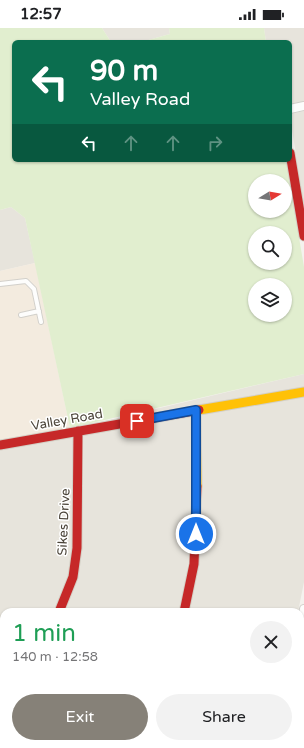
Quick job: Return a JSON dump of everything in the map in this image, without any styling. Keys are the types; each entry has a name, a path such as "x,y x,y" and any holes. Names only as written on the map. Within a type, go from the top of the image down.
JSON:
{"street":[{"path":"292,109 304,106"},
{"path":"292,162 304,236"},
{"name":"Valley Road","path":"0,445 304,392"},
{"path":"185,608 192,573 196,534 196,410"},
{"name":"Sikes Drive","path":"60,608 72,577 77,548 78,431"}],"lane":[{"path":"0,284 26,281 34,289 40,322"},
{"path":"21,315 39,312"}],"shaded area":[{"path":"102,28 169,28 170,34 148,40 110,40"},
{"path":"264,28 304,28 304,102 292,105 292,40 266,40"},
{"path":"304,111 304,205 292,130 292,114"},
{"path":"11,207 25,218 35,263 0,271 0,210"},
{"path":"35,263 70,428 0,441 0,271"},
{"path":"304,374 304,387 92,424"},
{"path":"304,396 304,582 299,608 189,608 201,414"},
{"path":"191,416 191,534 187,573 180,608 66,608 77,578 82,549 84,435"},
{"path":"73,436 72,548 68,576 56,608 0,608 0,450"}],"green space":[{"path":"0,28 102,28 110,40 12,40 12,162 286,162 288,174 248,174 248,218 292,218 292,196 304,267 304,374 70,428 25,218 11,207 0,210"},
{"path":"169,28 264,28 266,40 148,40 170,34"}],"traffic: slow":[{"path":"199,410 304,392"},
{"path":"196,410 197,486"}],"traffic: jam":[{"path":"292,162 304,236"},
{"path":"0,445 199,410"},
{"path":"61,608 73,577 77,548 78,431"},
{"path":"185,608 194,564 197,486"}],"route":[{"path":"137,421 196,410 196,534"}]}
